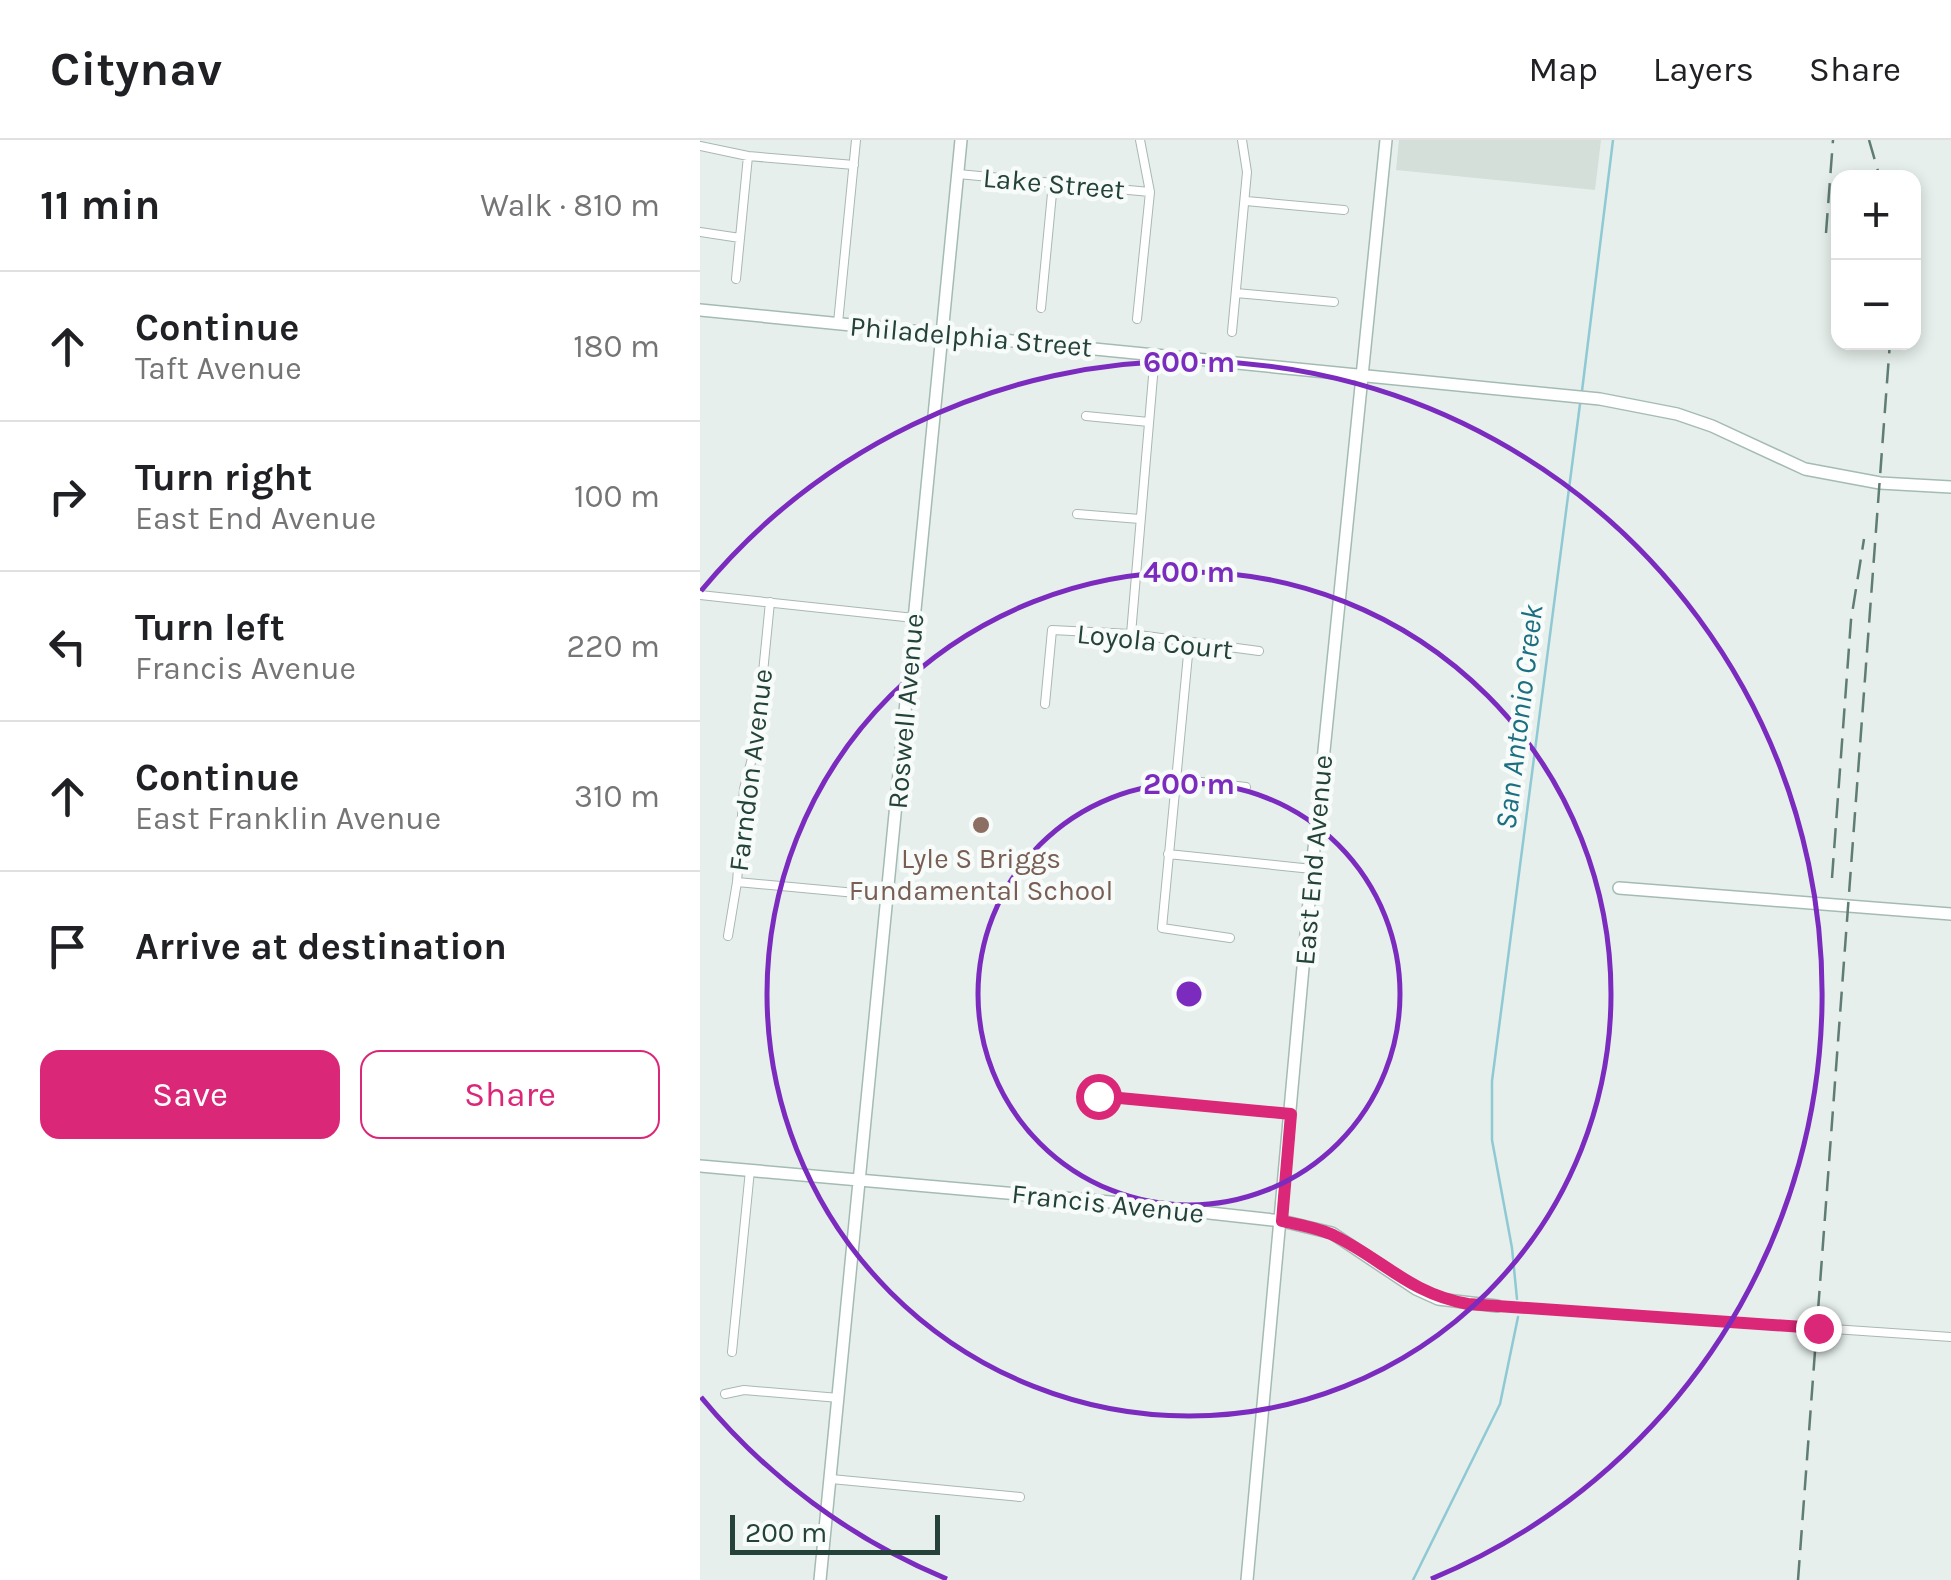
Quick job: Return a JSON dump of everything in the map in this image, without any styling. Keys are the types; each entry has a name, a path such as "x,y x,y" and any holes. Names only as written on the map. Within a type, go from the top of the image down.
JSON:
{"street":[{"path":"838,324 856,140"},
{"name":"Roswell Avenue","path":"820,1580 961,140"},
{"path":"1137,319 1150,192 1140,140"},
{"path":"1232,332 1246,201 1242,140"},
{"name":"East End Avenue","path":"1247,1580 1312,869 1386,140"},
{"path":"700,146 748,156 854,164"},
{"path":"736,279 748,156"},
{"name":"Lake Street","path":"958,174 1150,192"},
{"path":"1041,308 1053,183"},
{"path":"1246,201 1344,210"},
{"path":"700,232 740,238"},
{"path":"1236,293 1334,302"},
{"name":"Philadelphia Street","path":"700,310 1361,374 1641,406 1712,426 1805,469 1866,481 1951,487"},
{"path":"1131,634 1155,354"},
{"path":"1086,416 1149,422"},
{"path":"1077,514 1140,519"},
{"path":"700,595 914,618"},
{"name":"Farndon Avenue","path":"728,936 737,882 744,789 754,762 770,602"},
{"name":"Loyola Court","path":"1045,704 1052,630 1131,634 1259,652"},
{"path":"1188,644 1162,928 1230,938"},
{"path":"1175,779 1246,787"},
{"path":"1168,854 1312,869"},
{"path":"737,882 888,896"},
{"path":"1620,888 1951,914"},
{"path":"1098,1096 1291,1114"},
{"name":"Francis Avenue","path":"700,1166 1282,1221 1332,1234 1416,1289 1438,1298 1497,1306"},
{"path":"732,1352 750,1170"},
{"path":"1497,1306 1951,1337"},
{"path":"725,1394 744,1390 839,1398"},
{"path":"831,1479 1020,1497"}],"shaded area":[{"path":"1399,140 1601,140 1595,190 1396,170"}],"waterway":[{"name":"San Antonio Creek","path":"1582,391 1613,140"},
{"name":"San Antonio Creek","path":"1517,1299 1492,1140 1492,1081 1580,404"},
{"name":"San Antonio Creek","path":"1413,1580 1500,1404 1518,1317"}],"railway":[{"path":"1826,233 1833,140"},
{"path":"1869,140 1878,170"},
{"path":"1798,1580 1889,350"},
{"path":"1832,878 1851,620 1864,539"}],"place":[{"name":"Lyle S Briggs Fundamental School","path":"981,825"}],"route":[{"path":"1098,1096 1291,1114 1282,1221 1332,1234 1416,1289 1438,1298 1468,1304 1818,1328"}]}
